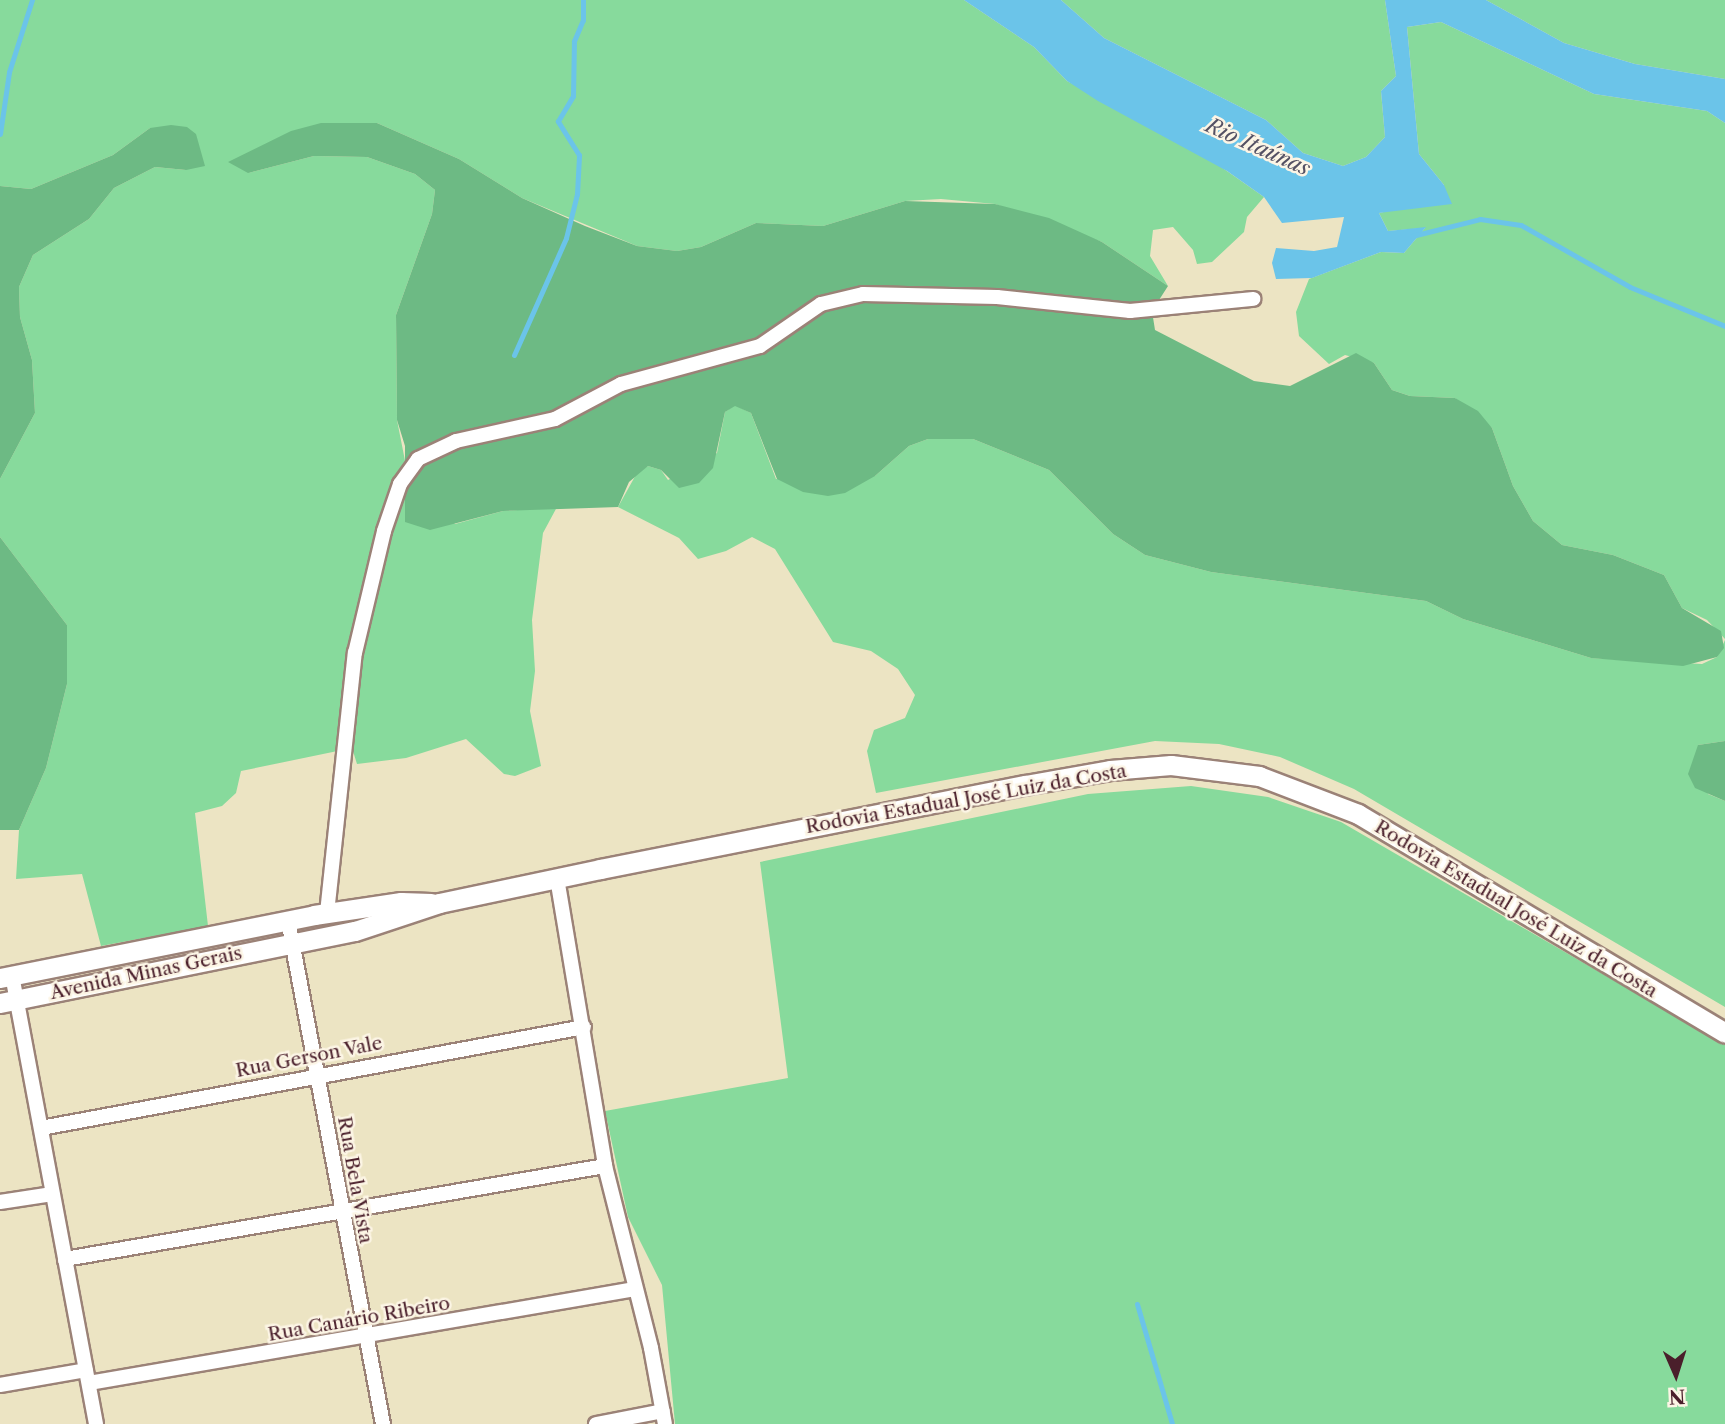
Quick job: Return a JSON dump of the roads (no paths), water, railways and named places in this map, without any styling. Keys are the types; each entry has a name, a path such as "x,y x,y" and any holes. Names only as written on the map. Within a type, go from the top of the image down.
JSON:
{"main road":[{"name":"Rodovia Estadual José Luiz da Costa","path":"439,903 1110,770 1171,765 1219,768 1291,785 1357,814 1725,1033"},
{"name":"Avenida Minas Gerais","path":"6,976 327,913 401,902 439,903"},
{"name":"Avenida Minas Gerais","path":"9,1001 368,928 439,903"}],"street":[{"path":"327,913 355,653 384,531 400,484 418,459 456,441 555,419 621,384 760,346 821,304 863,294 997,297 1130,311 1253,299"},
{"path":"557,878 584,1027 605,1166 664,1418 596,1424"},
{"path":"288,920 292,943"},
{"name":"Rua Bela Vista","path":"292,943 340,1210 383,1424"},
{"path":"6,976 9,1001 41,1128 96,1424"},
{"name":"Rua Gerson Vale","path":"41,1128 316,1074 584,1027"},
{"path":"65,1259 605,1166"},
{"path":"0,1202 52,1194"},
{"name":"Rua Canário Ribeiro","path":"0,1385 87,1376 365,1338 635,1289"}],"water":[{"name":"Rio Itaúnas","path":"964,0 1061,0 1104,38 1266,120 1303,153 1343,166 1366,157 1385,137 1381,91 1396,76 1385,0 1486,0 1564,43 1635,64 1725,79 1725,123 1707,111 1594,94 1441,22 1407,27 1419,154 1444,185 1452,204 1379,213 1388,231 1426,227 1404,253 1381,252 1312,278 1276,279 1272,263 1276,248 1314,251 1337,247 1344,217 1282,223 1264,197 1227,171 1098,101 1067,81 1034,47"}],"waterway":[{"path":"0,134 9,72 32,0"},
{"path":"514,355 566,238 577,194 579,155 558,121 573,96 574,41 583,20 583,0"},
{"path":"1412,236 1480,219 1521,225 1630,287 1725,326"},
{"path":"1137,1304 1172,1424"}]}
